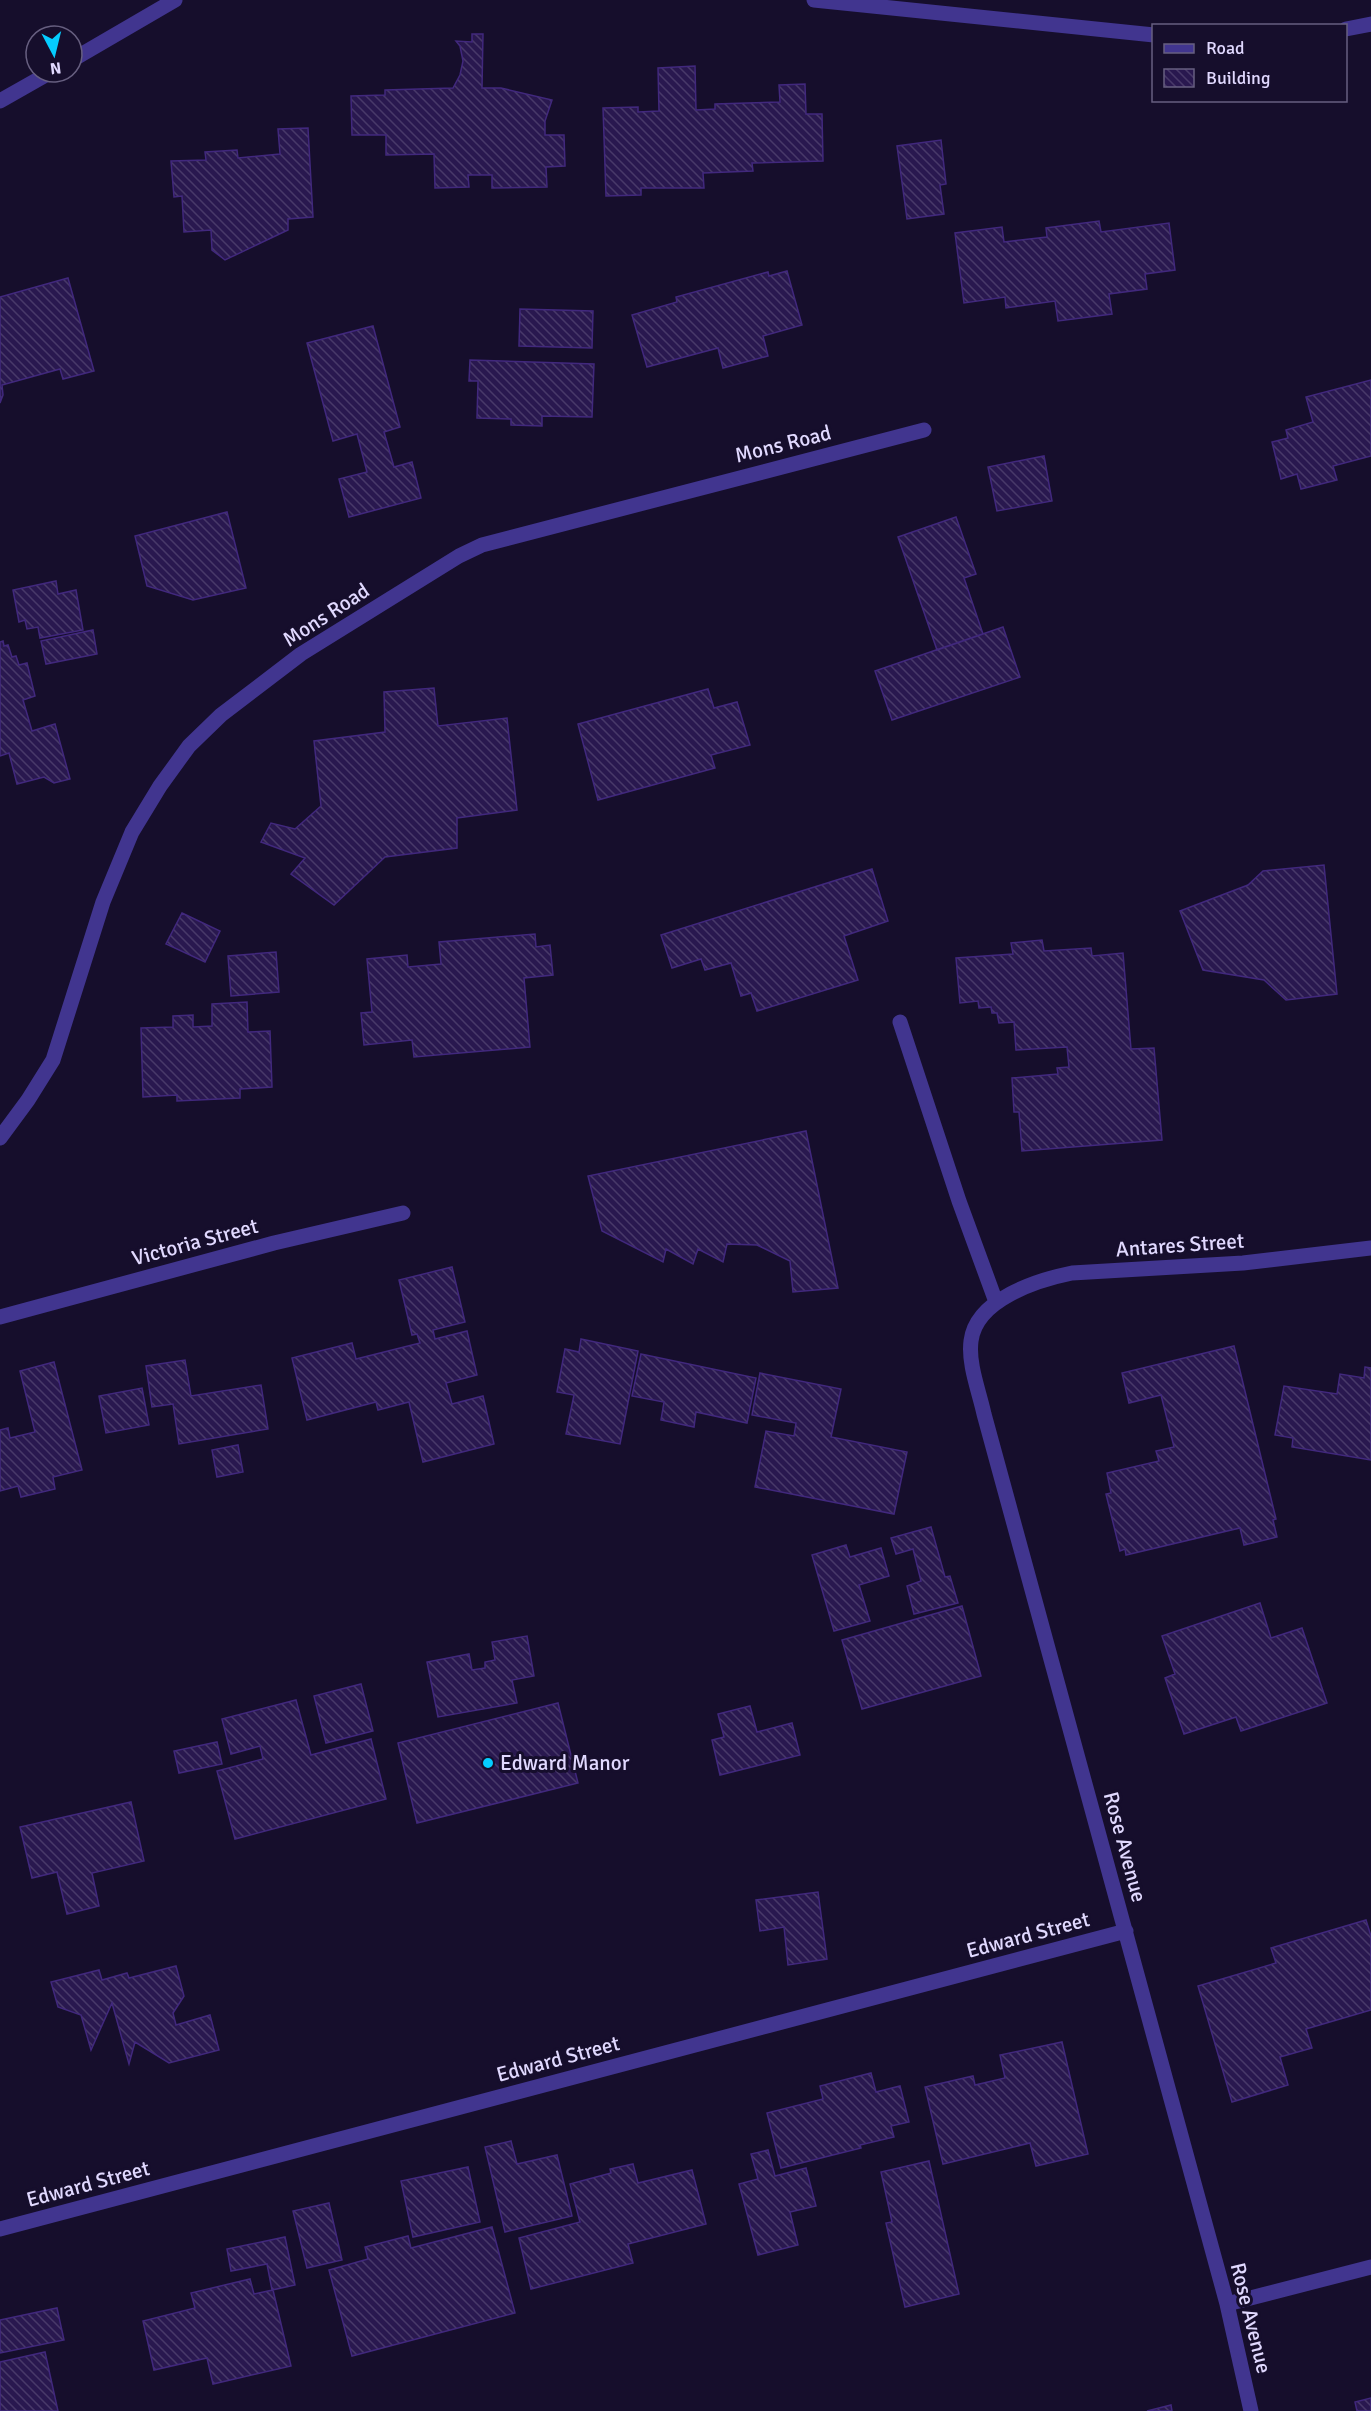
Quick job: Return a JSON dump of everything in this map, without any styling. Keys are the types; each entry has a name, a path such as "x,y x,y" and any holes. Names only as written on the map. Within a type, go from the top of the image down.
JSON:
{"street":[{"path":"84,53 175,0"},
{"path":"814,0 1152,35"},
{"path":"1347,29 1371,24"},
{"path":"0,102 31,84"},
{"name":"Mons Road","path":"0,1138 28,1100 53,1060 103,902 132,832 160,786 189,746 221,715 301,654 459,556 482,545 924,430"},
{"path":"900,1022 959,1201 996,1302"},
{"name":"Victoria Street","path":"0,1317 273,1242 403,1213"},
{"name":"Antares Street","path":"996,1302 1035,1282 1072,1273 1243,1263 1371,1248"},
{"name":"Rose Avenue","path":"996,1302 980,1321 971,1339 972,1357 984,1414 1227,2304 1251,2411"},
{"name":"Edward Street","path":"0,2229 1126,1931"},
{"path":"1227,2304 1371,2267"}],"building":[{"path":"472,34 483,34 482,88 501,88 552,100 545,121 545,135 564,135 565,166 546,167 547,187 492,188 492,175 468,175 469,187 435,188 434,154 386,155 386,135 352,135 351,96 385,95 385,90 453,88 460,75 463,61 460,46 456,41 472,42"},
{"path":"695,66 696,110 715,109 715,104 780,102 779,85 805,84 806,114 822,114 823,161 752,163 753,171 703,173 704,188 641,188 641,195 606,196 603,108 638,107 638,112 659,111 658,68"},
{"path":"308,128 313,217 288,219 288,230 225,260 212,250 211,230 184,232 182,196 174,197 171,161 206,160 205,152 237,150 238,158 280,154 278,129"},
{"path":"941,140 946,184 940,185 944,214 907,219 897,146"},
{"path":"1099,221 1101,232 1169,223 1175,270 1145,274 1147,289 1109,294 1112,314 1058,321 1055,301 1006,308 1005,297 964,303 955,233 1002,227 1004,242 1047,237 1046,228"},
{"path":"787,271 802,325 763,336 768,356 723,368 718,348 647,367 632,315 677,302 676,297 768,272 769,276"},
{"path":"68,278 94,371 63,379 60,369 2,385 3,395 0,403 0,297"},
{"path":"520,309 593,311 592,348 519,346"},
{"path":"373,326 400,427 384,432 394,467 412,462 421,498 349,517 339,479 367,472 357,434 333,441 307,343"},
{"path":"470,360 594,364 592,417 542,416 542,426 511,425 511,419 477,418 478,381 469,381"},
{"path":"1371,380 1371,456 1333,466 1337,480 1301,489 1297,474 1281,479 1272,442 1288,438 1286,430 1313,422 1306,397"},
{"path":"1044,456 1052,501 997,511 988,467"},
{"path":"227,512 246,588 193,600 147,586 135,536"},
{"path":"956,517 976,574 964,578 983,634 937,650 898,537"},
{"path":"56,581 58,594 76,590 83,630 40,638 38,627 27,629 25,620 19,622 13,590"},
{"path":"1003,627 1020,677 892,720 875,671"},
{"path":"93,630 97,654 46,664 41,641"},
{"path":"3,641 4,646 8,645 12,657 16,656 19,665 27,663 35,696 23,700 32,731 55,724 70,779 54,783 44,777 17,784 9,753 0,756 0,642"},
{"path":"434,688 438,726 507,718 517,810 457,818 457,848 385,857 334,905 291,874 305,858 261,842 271,823 295,829 321,806 314,741 385,732 384,692"},
{"path":"708,689 714,708 737,702 750,745 711,755 715,768 598,800 578,724"},
{"path":"1324,865 1337,994 1286,1000 1264,980 1203,970 1180,911 1248,885 1263,871"},
{"path":"872,869 888,921 844,936 858,980 757,1011 751,993 741,996 731,963 705,970 701,959 672,968 661,935"},
{"path":"182,913 220,931 205,962 166,944"},
{"path":"535,934 536,947 550,945 553,975 524,978 530,1047 414,1057 412,1040 364,1045 361,1013 372,1012 367,959 407,955 408,967 441,964 439,942"},
{"path":"1042,940 1044,951 1091,948 1092,956 1123,953 1131,1049 1154,1048 1162,1140 1022,1151 1019,1112 1014,1112 1012,1078 1058,1074 1057,1068 1069,1067 1067,1047 1016,1050 1014,1022 999,1023 997,1013 992,1013 991,1007 979,1008 978,1001 960,1003 956,958 1013,954 1011,943"},
{"path":"276,952 279,992 231,996 228,956"},
{"path":"247,1002 248,1032 270,1031 272,1087 240,1089 240,1098 177,1101 177,1095 143,1097 141,1028 173,1027 173,1016 193,1015 193,1027 212,1026 212,1004"},
{"path":"806,1131 838,1288 793,1292 790,1261 757,1245 727,1244 723,1262 698,1249 693,1264 666,1249 663,1262 602,1231 588,1176"},
{"path":"452,1267 465,1322 433,1330 435,1339 467,1331 477,1375 446,1383 452,1404 483,1396 494,1444 423,1462 409,1402 378,1410 376,1402 307,1420 292,1358 352,1343 356,1359 420,1343 417,1334 412,1335 399,1280"},
{"path":"581,1339 638,1351 620,1444 566,1434 574,1395 557,1392 565,1349 579,1352"},
{"path":"1234,1346 1276,1519 1273,1520 1277,1537 1244,1545 1240,1528 1126,1555 1125,1549 1120,1551 1106,1494 1111,1493 1107,1473 1159,1461 1156,1451 1174,1447 1161,1395 1129,1403 1122,1373"},
{"path":"641,1354 756,1378 747,1423 696,1412 694,1427 661,1420 664,1402 632,1396"},
{"path":"185,1360 191,1396 261,1385 268,1429 179,1444 173,1404 152,1407 146,1366"},
{"path":"54,1362 82,1470 53,1477 55,1489 21,1497 18,1486 0,1491 0,1430 8,1428 10,1438 35,1432 20,1371"},
{"path":"1365,1367 1371,1368 1371,1460 1292,1447 1293,1438 1275,1435 1284,1386 1337,1394 1340,1374 1364,1378"},
{"path":"760,1373 841,1389 831,1437 907,1452 894,1514 755,1487 766,1431 794,1436 796,1423 752,1415"},
{"path":"142,1388 149,1425 106,1433 99,1396"},
{"path":"238,1445 243,1472 217,1477 212,1450"},
{"path":"931,1527 945,1577 950,1576 958,1603 914,1614 907,1586 921,1581 913,1549 896,1554 891,1538"},
{"path":"846,1545 850,1557 881,1548 889,1576 859,1585 870,1621 834,1631 812,1555"},
{"path":"1260,1603 1271,1638 1302,1628 1327,1703 1241,1731 1236,1717 1184,1734 1165,1678 1175,1674 1162,1636"},
{"path":"962,1606 981,1676 862,1709 842,1640"},
{"path":"527,1636 534,1676 512,1680 517,1703 438,1717 427,1662 469,1654 472,1670 485,1668 485,1662 495,1660 492,1642"},
{"path":"361,1684 373,1731 326,1743 314,1696"},
{"path":"296,1700 311,1755 371,1739 386,1799 235,1839 217,1771 263,1759 260,1746 231,1754 222,1719"},
{"name":"Edward Manor","path":"558,1703 578,1783 417,1823 398,1743"},
{"path":"750,1706 757,1732 792,1723 800,1755 720,1775 712,1740 724,1737 718,1714"},
{"path":"217,1742 222,1764 179,1773 174,1751"},
{"path":"131,1802 144,1861 92,1873 99,1906 67,1914 57,1872 32,1878 20,1827"},
{"path":"818,1892 827,1959 788,1965 784,1927 760,1931 756,1900"},
{"path":"1366,1920 1371,1936 1371,2010 1306,2029 1312,2048 1280,2057 1288,2085 1232,2102 1198,1986 1276,1963 1271,1948"},
{"path":"176,1966 184,1996 173,2013 176,2025 210,2015 219,2050 169,2063 135,2042 129,2064 112,2003 91,2050 81,2015 58,2007 51,1982 99,1970 102,1980 127,1973 129,1978"},
{"path":"1062,2042 1088,2154 1036,2166 1030,2143 943,2164 925,2087 973,2076 975,2085 1005,2078 1000,2055"},
{"path":"871,2073 876,2092 900,2086 909,2122 891,2126 894,2137 860,2145 861,2148 781,2168 767,2113 823,2099 820,2086"},
{"path":"511,2141 517,2164 557,2155 572,2216 505,2232 485,2147"},
{"path":"768,2150 775,2176 806,2168 816,2206 790,2212 798,2245 758,2255 739,2184 758,2179 751,2154"},
{"path":"929,2161 959,2294 905,2307 886,2223 892,2222 881,2172"},
{"path":"633,2164 638,2183 692,2170 706,2224 628,2244 633,2263 531,2289 519,2238 580,2222 570,2184 611,2173 610,2169"},
{"path":"468,2167 480,2222 413,2237 401,2181"},
{"path":"329,2203 342,2260 307,2268 293,2211"},
{"path":"492,2227 515,2313 352,2356 329,2270 368,2259 365,2247 408,2236 411,2248"},
{"path":"285,2237 295,2285 272,2290 267,2264 231,2271 227,2249"},
{"path":"250,2279 254,2294 273,2290 291,2366 213,2384 207,2358 154,2370 143,2321 195,2308 191,2293"},
{"path":"57,2308 64,2340 0,2353 0,2320"},
{"path":"45,2352 58,2411 0,2411 0,2362"},
{"path":"1371,2398 1371,2411 1357,2411 1355,2402"},
{"path":"1171,2405 1172,2411 1147,2411"}],"place":[{"name":"Edward Manor","path":"488,1763"}]}
